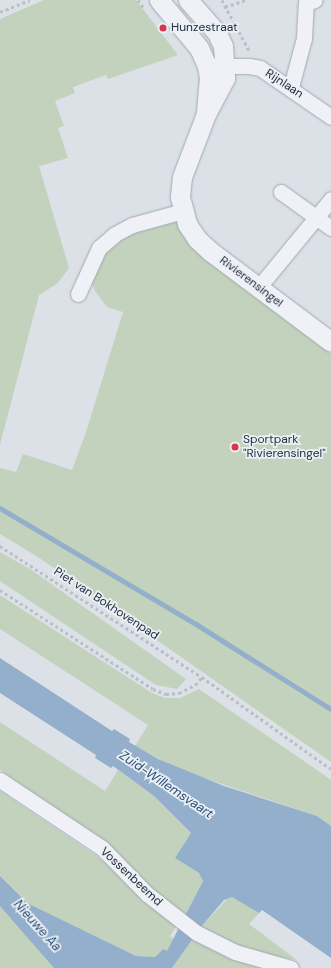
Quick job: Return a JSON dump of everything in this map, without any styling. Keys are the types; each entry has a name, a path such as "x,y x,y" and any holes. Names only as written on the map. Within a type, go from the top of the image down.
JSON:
{"street":[{"name":"Rivierensingel","path":"159,0 198,48 216,66"},
{"name":"Rivierensingel","path":"188,0 217,33 223,46 216,66 209,76 206,114 182,177 180,197 183,211 197,240 258,288 331,342"},
{"path":"291,87 304,38 306,3 315,0"},
{"name":"Rijnlaan","path":"216,66 249,66 260,68 291,87 331,117"},
{"path":"281,192 331,228"},
{"path":"258,288 331,199"},
{"path":"78,294 99,248 115,234 132,225 183,211"},
{"name":"Vossenbeemd","path":"0,780 102,848 147,894 182,923 197,933 235,952 291,968"}],"path":[{"path":"0,12 30,0"},
{"path":"222,0 251,53 249,66"},
{"path":"225,7 246,0"},
{"name":"Piet van Bokhovenpad","path":"0,546 202,677 331,769"},
{"path":"0,590 154,689 166,694 179,693 194,685 202,677"}],"green space":[{"path":"44,0 136,0 178,55 108,79 106,75 73,87 75,93 55,101 64,126 58,128 68,158 39,166 69,268 58,283 39,295 0,445 0,19"},
{"path":"176,215 194,248 204,259 331,354 331,762 38,557 0,534 0,468 16,472 23,454 72,470 86,432 123,312 107,307 95,291 87,272 109,241"},
{"path":"0,552 30,569 186,679 177,689 156,685 0,581"},
{"path":"0,595 152,693 165,698 180,698 199,689 317,770 331,780 331,826 317,816 180,770 135,746 148,725 0,629"},
{"path":"0,722 105,791 118,770 154,796 191,833 175,858 199,873 203,880 185,919 161,901 108,844 0,770"},
{"path":"0,791 98,857 177,925 170,936 174,939 167,951 163,949 155,957 136,956 26,903 0,876"},
{"path":"229,897 237,898 259,913 249,924 297,960 240,949 201,927"},
{"path":"0,906 47,957 54,968 0,968"},
{"path":"194,935 266,968 172,968"}],"water":[{"path":"0,658 112,731 114,729 130,739 129,742 158,759 224,786 317,816 331,826 331,958 262,910 259,913 232,897 224,900 201,927 172,968 54,968 0,906 0,876 27,903 136,956 155,957 163,949 167,951 203,881 199,873 175,858 191,833 154,796 113,766 111,768 95,758 96,755 0,693"}],"waterway":[{"path":"0,508 196,624 331,709"}],"place":[{"name":"Hunzestraat","path":"163,28"},
{"name":"Sportpark \"Rivierensingel\"","path":"235,447"}],"water label":[{"name":"Zuid-Willemsvaart","path":"166,785"},
{"name":"Nieuwe Aa","path":"37,926"}]}
